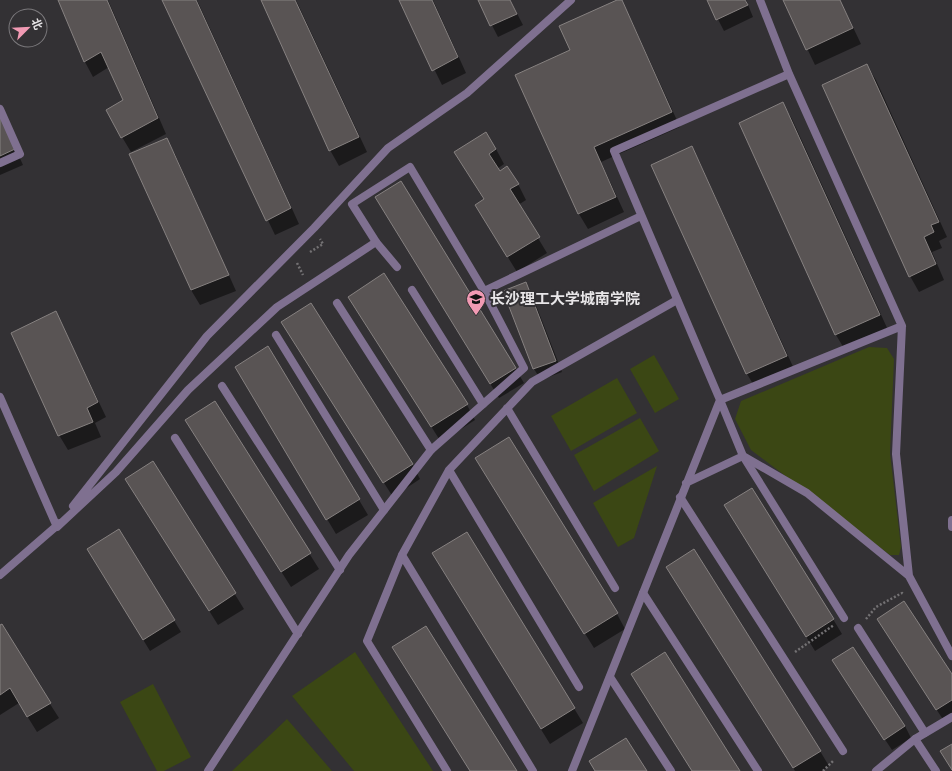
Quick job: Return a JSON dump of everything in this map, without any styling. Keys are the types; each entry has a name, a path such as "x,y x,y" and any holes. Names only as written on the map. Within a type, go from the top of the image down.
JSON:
{"street":[{"path":"57,528 207,336 314,228 388,148 467,93 571,0"},
{"path":"760,0 789,74 902,326 896,454 908,576"},
{"path":"789,74 614,151 743,456 844,618"},
{"path":"0,109 20,154 0,163"},
{"path":"208,771 340,570 431,450 524,368 484,291 410,167 352,204 376,242 397,267"},
{"path":"484,291 641,216"},
{"path":"0,575 57,528 116,472 188,390 277,307 376,242"},
{"path":"412,290 483,404"},
{"path":"447,771 367,642 402,555 449,470 532,382 677,300"},
{"path":"337,303 431,450"},
{"path":"573,770 680,497 720,400 902,326"},
{"path":"276,335 384,510"},
{"path":"222,386 340,570"},
{"path":"0,397 57,528"},
{"path":"507,408 615,588"},
{"path":"175,438 298,634"},
{"path":"743,456 807,493 908,576 952,656"},
{"path":"686,483 743,456"},
{"path":"449,470 579,687"},
{"path":"680,497 844,751"},
{"path":"952,520 952,528"},
{"path":"402,555 533,771"},
{"path":"643,593 758,771"},
{"path":"858,628 925,733"},
{"path":"610,677 671,771"},
{"path":"876,771 915,739 952,717"},
{"path":"915,739 936,771"}],"path":[{"path":"306,254 323,244 314,228"},
{"path":"301,257 295,260 309,286"},
{"path":"858,628 876,607 902,593 908,597"},
{"path":"784,659 844,618"}],"green space":[{"path":"869,347 887,348 894,359 890,453 901,547 899,555 890,555 751,450 735,419 741,401"},
{"path":"654,355 679,399 655,413 630,369"},
{"path":"617,378 637,413 571,451 551,416"},
{"path":"640,418 659,451 594,491 574,455"},
{"path":"657,466 634,538 618,547 593,503"},
{"path":"355,652 433,771 354,771 292,696"},
{"path":"153,684 191,757 164,771 157,771 120,702"},
{"path":"287,719 332,771 232,771"}],"building":[{"path":"58,0 107,0 158,118 121,138 106,110 123,100 101,52 84,62"},
{"path":"162,0 196,0 291,208 266,221"},
{"path":"261,0 295,0 359,137 329,151"},
{"path":"399,0 432,0 458,57 432,71"},
{"path":"478,0 510,0 517,14 490,26"},
{"path":"617,0 622,0 672,112 594,147 616,197 578,214 515,75 570,50 559,26"},
{"path":"707,0 745,0 748,5 716,20"},
{"path":"783,0 840,0 853,28 806,50"},
{"path":"867,64 939,222 931,225 934,232 924,237 936,264 909,277 822,85"},
{"path":"783,102 880,315 835,335 739,123"},
{"path":"0,116 15,149 0,156"},
{"path":"486,132 496,149 489,154 500,171 507,166 519,184 510,189 540,237 507,257 475,205 484,199 454,152"},
{"path":"167,138 229,275 191,290 129,154"},
{"path":"692,146 787,356 746,374 651,165"},
{"path":"401,181 516,368 490,384 375,197"},
{"path":"384,273 468,404 431,427 348,297"},
{"path":"526,282 556,361 533,369 503,291"},
{"path":"311,303 413,464 383,483 281,322"},
{"path":"56,311 98,402 87,408 93,422 58,436 11,333"},
{"path":"268,346 360,499 326,520 235,367"},
{"path":"215,401 311,553 281,572 185,420"},
{"path":"509,437 618,613 584,634 475,458"},
{"path":"153,461 236,593 209,611 125,479"},
{"path":"752,488 834,619 806,637 724,505"},
{"path":"119,529 175,620 143,640 87,549"},
{"path":"467,532 575,708 541,729 432,553"},
{"path":"694,549 821,751 793,768 666,567"},
{"path":"904,601 952,674 952,700 936,710 877,619"},
{"path":"2,624 51,703 27,717 10,688 0,695 0,625"},
{"path":"426,626 517,771 470,771 392,647"},
{"path":"853,647 905,726 884,740 832,660"},
{"path":"665,652 740,771 692,771 631,674"},
{"path":"626,738 647,771 595,771 589,761"},
{"path":"952,744 952,770 940,751"}],"place":[{"name":"长沙理工大学城南学院","path":"476,316"}]}
